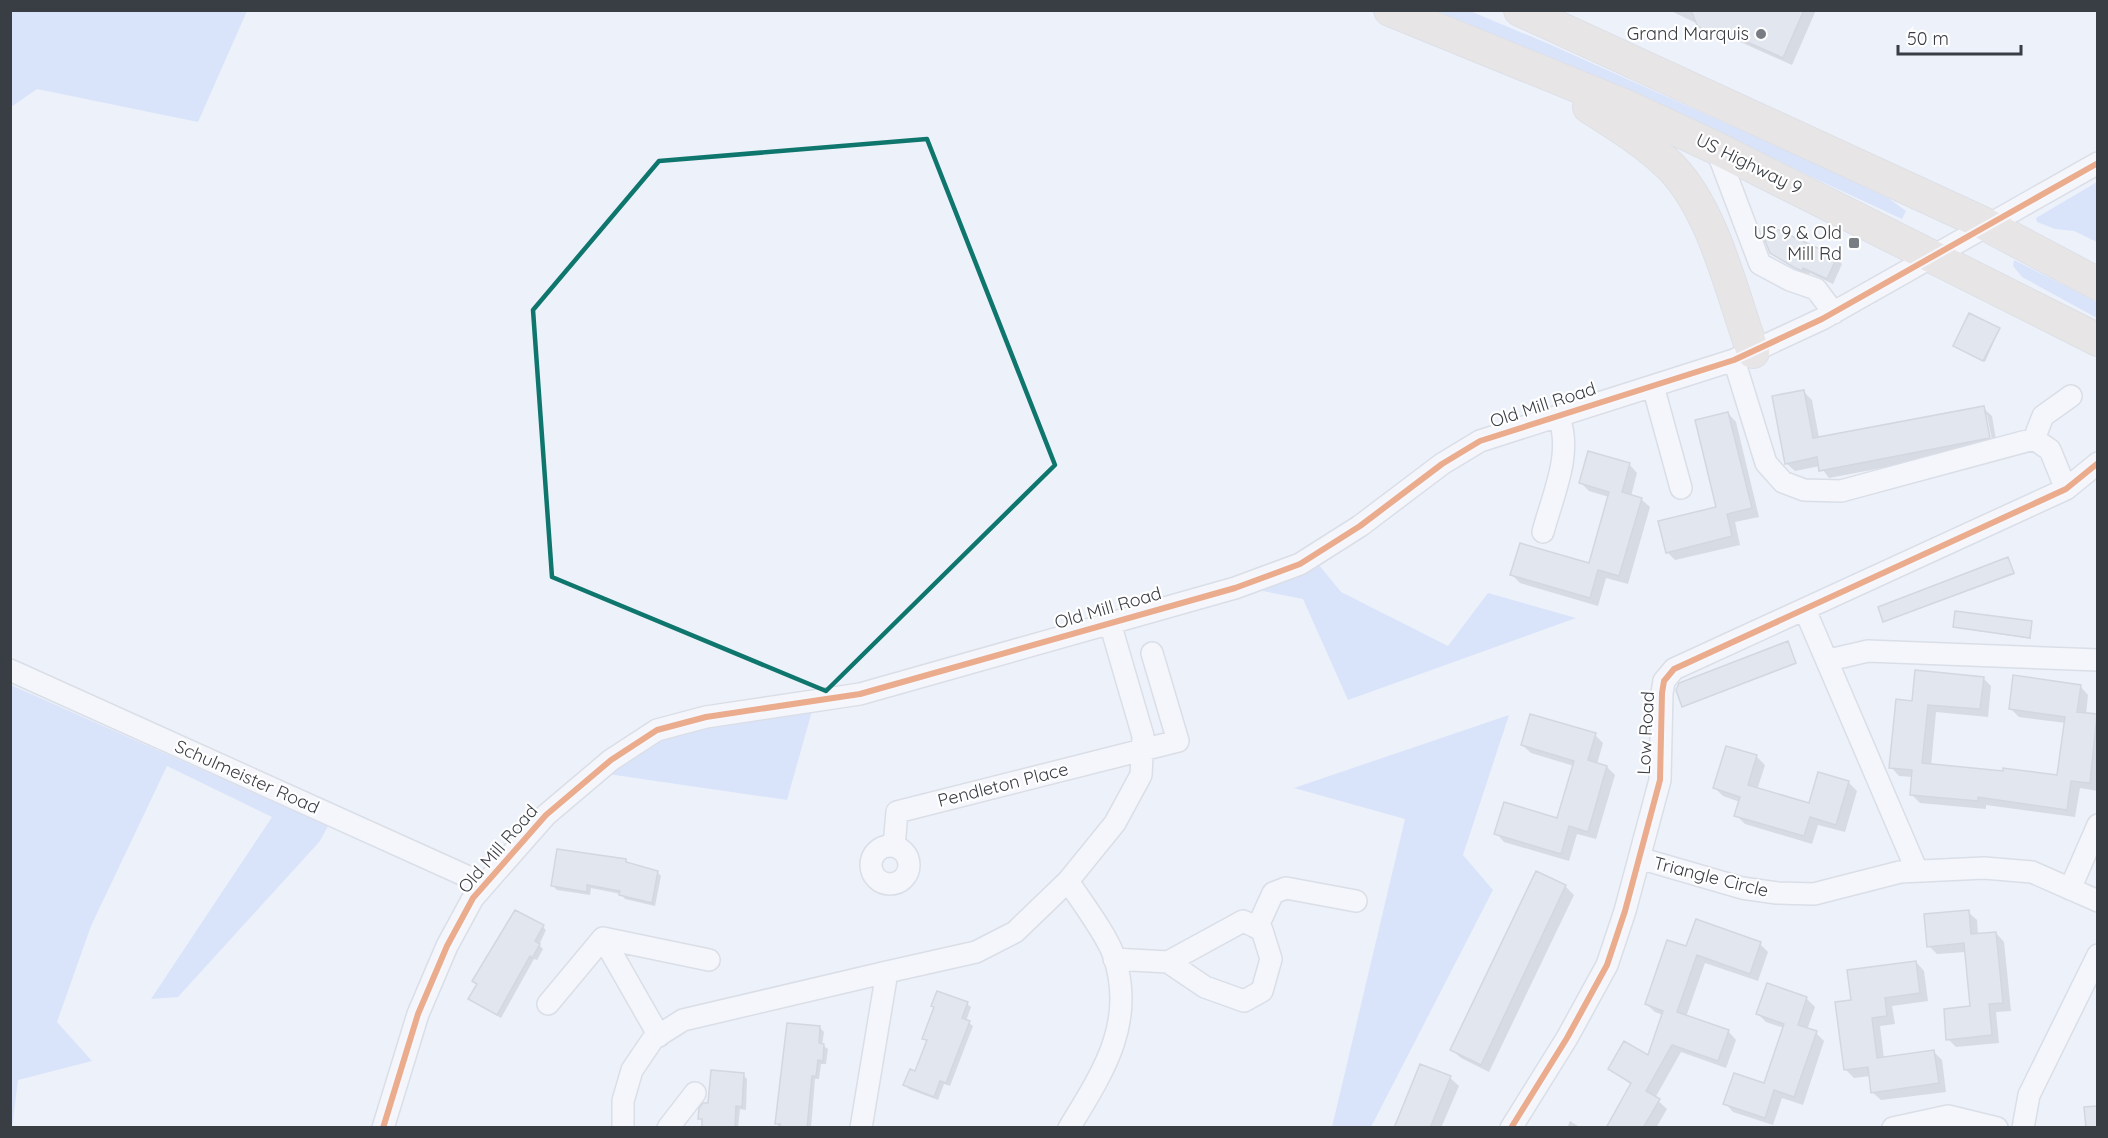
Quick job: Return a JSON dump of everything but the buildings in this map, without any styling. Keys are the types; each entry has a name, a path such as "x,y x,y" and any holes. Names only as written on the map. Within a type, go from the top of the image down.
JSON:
{"highway":[{"name":"US Highway 9","path":"1390,10 1626,106 1716,148 2097,340"},
{"path":"1520,10 1985,224 2097,284"},
{"path":"1522,64 1635,137 1671,168 1695,199 1714,241 1743,356"}],"street":[{"path":"1716,148 1760,264 1790,280 1816,289 1834,312"},
{"name":"Old Mill Road","path":"383,1128 418,1014 447,946 484,884 546,815 611,760 657,730 706,717 860,694 1235,588 1300,564 1360,526 1442,464 1480,441 1743,356 1834,312 2097,162"},
{"path":"1743,356 1766,463 1783,482 1804,490 1841,491 2034,439 2050,450 2066,489"},
{"path":"1653,386 1680,488"},
{"path":"2034,439 2043,416 2072,396"},
{"path":"1543,532 1564,447 1565,431 1558,416"},
{"name":"Low Road","path":"1511,1128 1567,1038 1606,965 1660,780 1664,681 1674,669 2066,489 2097,463"},
{"path":"1805,610 1829,660 1917,872"},
{"path":"623,1128 623,1101 632,1070 658,1035 683,1020 976,952 1015,932 1068,881 1115,823 1140,775 1143,736 1110,623"},
{"path":"1829,660 1868,651 2097,660"},
{"name":"Pendleton Place","path":"894,846 897,812 1178,741 1152,653"},
{"name":"Schulmeister Road","path":"10,670 484,884"},
{"path":"2070,889 2097,825"},
{"name":"Triangle Circle","path":"1639,858 1742,888 1777,893 1814,894 1900,872 1984,868 2032,872 2097,901"},
{"path":"1068,881 1114,959 1123,994 1118,1032 1092,1092 1069,1128"},
{"path":"1257,928 1273,893 1286,888 1356,901"},
{"path":"1114,959 1168,962 1205,987 1244,1001 1262,991 1270,959 1262,930 1243,921 1168,962"},
{"path":"603,938 658,1035"},
{"path":"603,938 709,960"},
{"path":"548,1004 603,938"},
{"path":"2023,1128 2029,1095 2097,955"},
{"path":"861,1128 887,972"},
{"path":"668,1128 695,1093"},
{"path":"1893,1128 1948,1116 1998,1128"}],"highlighted area":[{"path":"927,139 1055,465 826,691 552,577 533,310 659,161"}],"shaded area":[{"path":"10,11 247,11 198,122 37,89 11,107"},
{"path":"1437,11 1470,11 1549,44 1817,164 1888,198 1906,211 1902,219 1644,99"},
{"path":"2097,182 2097,242 2074,231 2055,229 2037,222 2036,218"},
{"path":"2014,260 2097,302 2097,318 2022,277 2013,266"},
{"path":"1319,565 1341,592 1448,646 1488,593 1576,618 1348,700 1303,599 1253,589"},
{"path":"11,685 328,826 320,841 178,997 151,999 272,817 167,766 91,926 57,1022 92,1061 18,1080 12,1128"},
{"path":"812,711 787,800 601,773 653,742 707,725"},
{"path":"1509,715 1463,855 1493,890 1371,1127 1332,1127 1405,819 1294,788"}],"cycle path":[{"path":"383,1128 418,1014 447,946 473,898 546,815 611,760 657,730 706,717 860,694 1235,588 1300,564 1360,526 1442,464 1480,441 1734,360 1822,319 2098,163"},
{"path":"1511,1128 1567,1038 1607,965 1625,911 1660,780 1662,693 1664,681 1674,669 2066,489 2098,463"}],"place":[{"name":"Grand Marquis","path":"1761,34"},
{"name":"US 9 & Old Mill Rd","path":"1854,243"}]}
